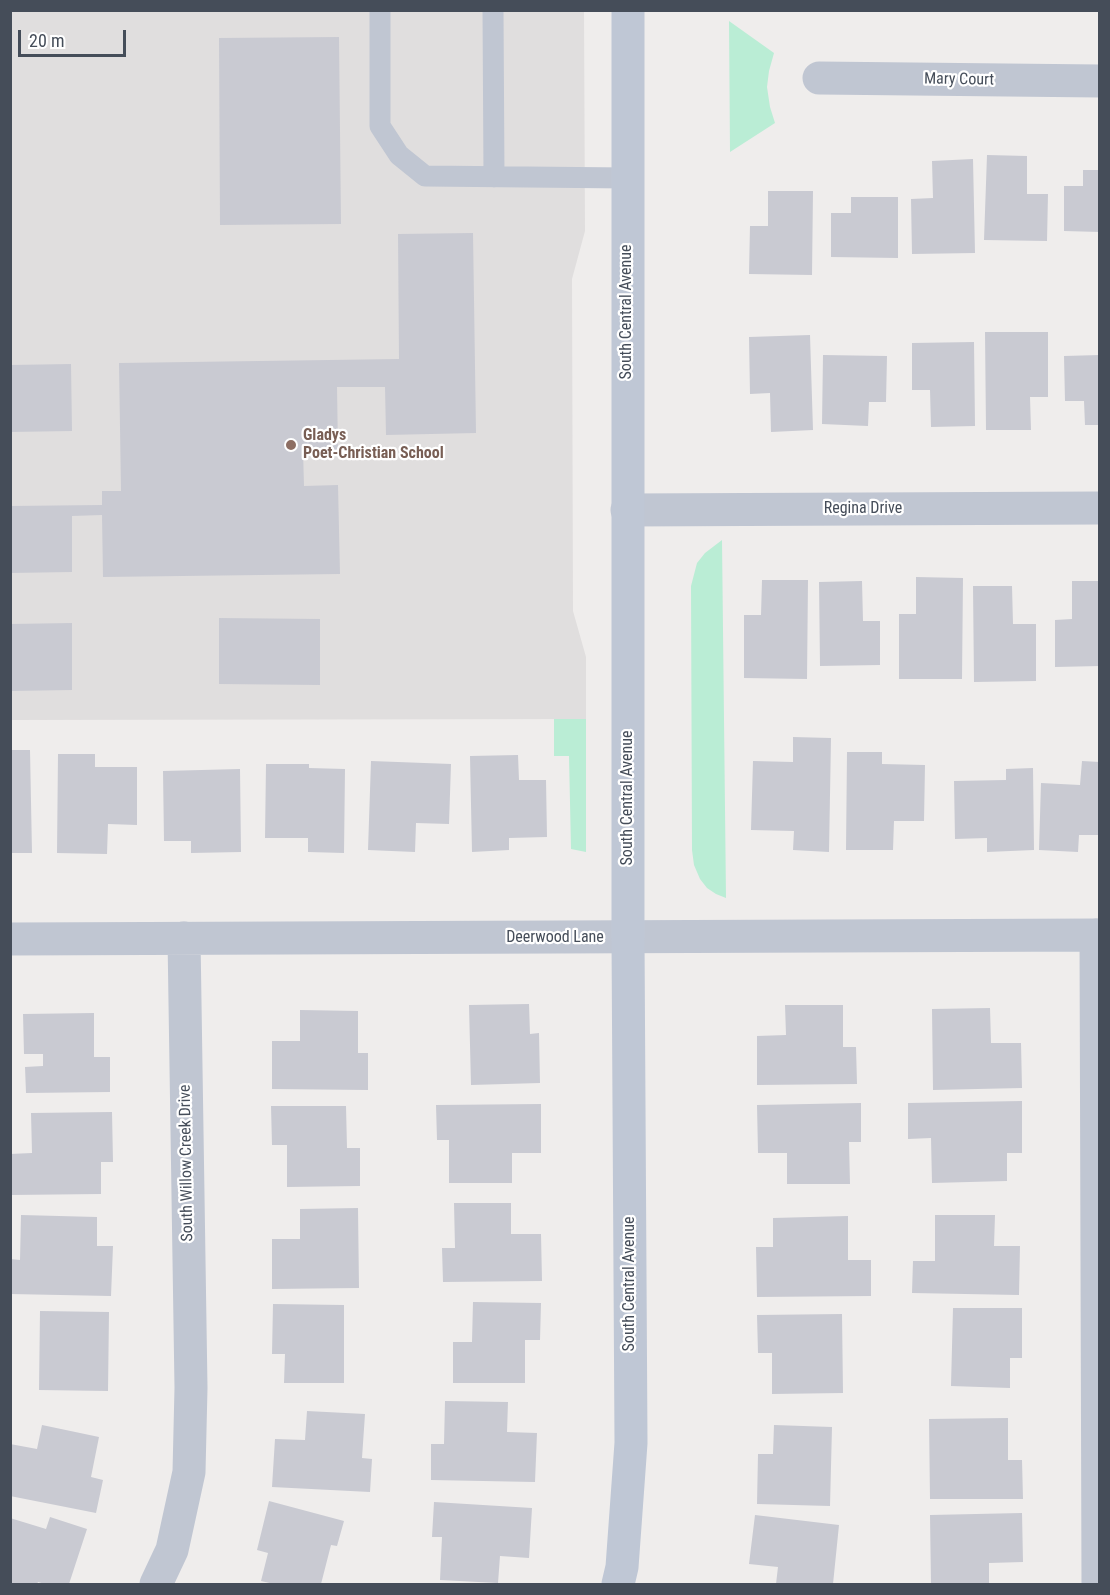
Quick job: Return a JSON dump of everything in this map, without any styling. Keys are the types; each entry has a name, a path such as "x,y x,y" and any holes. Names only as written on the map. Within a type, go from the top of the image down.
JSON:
{"street":[{"name":"South Central Avenue","path":"618,1584 622,1567 631,1443 627,510 628,10"},
{"name":"Mary Court","path":"819,78 1100,81"},
{"name":"Regina Drive","path":"627,510 1100,508"},
{"name":"Deerwood Lane","path":"10,939 1098,935"},
{"path":"1098,935 1098,1584"},
{"name":"South Willow Creek Drive","path":"156,1584 172,1550 189,1472 191,1388 184,938"}],"lane":[{"path":"380,10 380,126 399,155 425,176 628,178"},
{"path":"493,10 494,177"}],"shaded area":[{"name":"Gladys Poet-Christian School","path":"10,11 584,11 585,231 572,279 573,611 586,657 586,719 11,720"}],"green space":[{"path":"729,21 774,53 767,87 775,123 730,152"},
{"path":"722,540 726,898 707,888 700,879 694,865 692,850 691,586 697,563 705,553"},
{"path":"554,719 586,719 586,852 571,849 569,756 554,756"}],"building":[{"path":"339,37 341,224 220,225 219,38"},
{"path":"987,155 1027,156 1027,194 1048,194 1047,241 984,240"},
{"path":"973,159 975,253 912,254 911,199 933,198 932,161"},
{"path":"1083,170 1100,170 1100,232 1064,231 1064,186 1083,186"},
{"path":"768,191 813,191 812,275 749,274 750,226 768,226"},
{"path":"851,197 898,197 898,258 831,257 831,213 851,213"},
{"path":"473,233 476,433 386,435 385,387 337,387 338,450 303,450 304,486 338,485 340,574 103,577 102,515 72,516 72,572 10,573 10,506 102,505 102,491 121,491 119,363 399,359 398,234"},
{"path":"985,332 1048,332 1048,397 1030,397 1031,430 986,430"},
{"path":"810,335 813,430 771,432 770,393 750,394 749,337"},
{"path":"974,342 975,426 931,427 930,390 912,390 912,343"},
{"path":"823,355 887,356 886,402 869,402 868,426 822,424"},
{"path":"1100,355 1100,425 1085,425 1084,401 1065,401 1064,356"},
{"path":"71,364 72,431 10,432 10,365"},
{"path":"916,577 963,578 962,679 899,679 899,614 916,614"},
{"path":"762,580 808,580 807,679 744,678 744,615 761,615"},
{"path":"862,581 863,621 880,621 880,665 820,666 819,582"},
{"path":"1072,581 1100,581 1100,666 1055,667 1055,620 1072,619"},
{"path":"973,586 1012,586 1013,624 1036,624 1036,681 974,682"},
{"path":"219,618 320,619 320,685 219,684"},
{"path":"72,623 72,690 10,691 10,624"},
{"path":"793,737 831,738 829,852 793,850 794,831 751,830 753,761 793,762"},
{"path":"10,750 30,750 32,853 10,853"},
{"path":"847,752 882,752 882,764 925,765 924,821 894,821 893,850 846,850"},
{"path":"58,754 95,754 95,767 137,767 137,825 108,824 107,854 57,853"},
{"path":"518,755 519,780 546,780 547,837 509,838 509,850 472,852 470,756"},
{"path":"371,761 451,764 449,824 416,823 415,852 368,850"},
{"path":"1082,761 1100,762 1100,835 1079,835 1078,852 1039,850 1041,783 1080,785"},
{"path":"266,764 309,764 309,768 345,769 344,853 308,852 308,838 265,838"},
{"path":"1033,768 1034,850 987,852 987,838 955,839 954,781 1006,780 1006,769"},
{"path":"240,769 241,852 191,853 191,841 164,841 163,771"},
{"path":"529,1004 530,1034 539,1033 540,1083 471,1085 469,1005"},
{"path":"785,1005 843,1005 843,1047 856,1047 857,1084 757,1085 757,1036 786,1035"},
{"path":"990,1008 991,1043 1021,1043 1022,1088 933,1090 932,1009"},
{"path":"300,1010 358,1011 358,1053 368,1053 368,1090 272,1089 272,1041 300,1041"},
{"path":"94,1013 94,1057 110,1057 110,1092 26,1093 25,1067 43,1066 43,1054 24,1054 23,1014"},
{"path":"1022,1101 1022,1153 1007,1153 1007,1181 932,1183 931,1138 908,1139 908,1103"},
{"path":"861,1103 861,1142 849,1142 850,1184 787,1184 787,1153 758,1153 757,1105"},
{"path":"541,1104 541,1153 512,1153 512,1183 449,1183 449,1140 437,1140 436,1105"},
{"path":"271,1106 346,1106 347,1148 360,1148 360,1186 287,1187 287,1145 272,1145"},
{"path":"112,1112 113,1162 101,1162 101,1194 10,1195 10,1154 32,1153 31,1113"},
{"path":"454,1203 511,1203 511,1234 541,1234 542,1281 443,1282 442,1248 455,1248"},
{"path":"358,1208 359,1288 272,1289 272,1239 300,1239 300,1209"},
{"path":"21,1215 97,1217 97,1246 113,1246 111,1296 10,1294 10,1259 20,1260"},
{"path":"935,1215 995,1215 994,1246 1020,1246 1019,1295 912,1293 913,1261 935,1261"},
{"path":"848,1216 848,1260 871,1260 871,1296 757,1297 756,1247 773,1247 773,1218"},
{"path":"473,1302 541,1303 540,1340 525,1340 525,1383 453,1383 453,1342 472,1342"},
{"path":"273,1304 344,1305 344,1383 284,1383 285,1354 272,1354"},
{"path":"953,1308 1022,1308 1022,1358 1010,1358 1010,1388 951,1386"},
{"path":"40,1311 109,1312 108,1391 39,1390"},
{"path":"842,1314 843,1393 772,1394 772,1353 758,1353 757,1315"},
{"path":"445,1401 508,1402 507,1432 537,1433 535,1482 431,1480 431,1444 444,1444"},
{"path":"307,1411 365,1414 362,1458 372,1459 370,1492 272,1487 275,1439 305,1440"},
{"path":"1008,1418 1008,1460 1022,1460 1023,1499 930,1499 929,1419"},
{"path":"42,1425 99,1437 91,1477 103,1480 96,1513 10,1496 10,1444 37,1449"},
{"path":"774,1425 832,1427 830,1506 757,1504 758,1454 773,1454"},
{"path":"269,1501 344,1521 337,1546 331,1545 321,1584 274,1584 261,1581 268,1553 257,1550"},
{"path":"434,1502 532,1508 529,1558 500,1556 498,1583 440,1580 442,1537 432,1537"},
{"path":"1022,1513 1023,1562 989,1563 989,1584 931,1584 930,1515"},
{"path":"755,1515 839,1525 833,1584 776,1584 778,1567 749,1564"},
{"path":"50,1517 87,1529 69,1584 38,1582 37,1584 10,1584 10,1518 46,1529"}],"place":[{"name":"Gladys Poet-Christian School","path":"291,445"}]}
